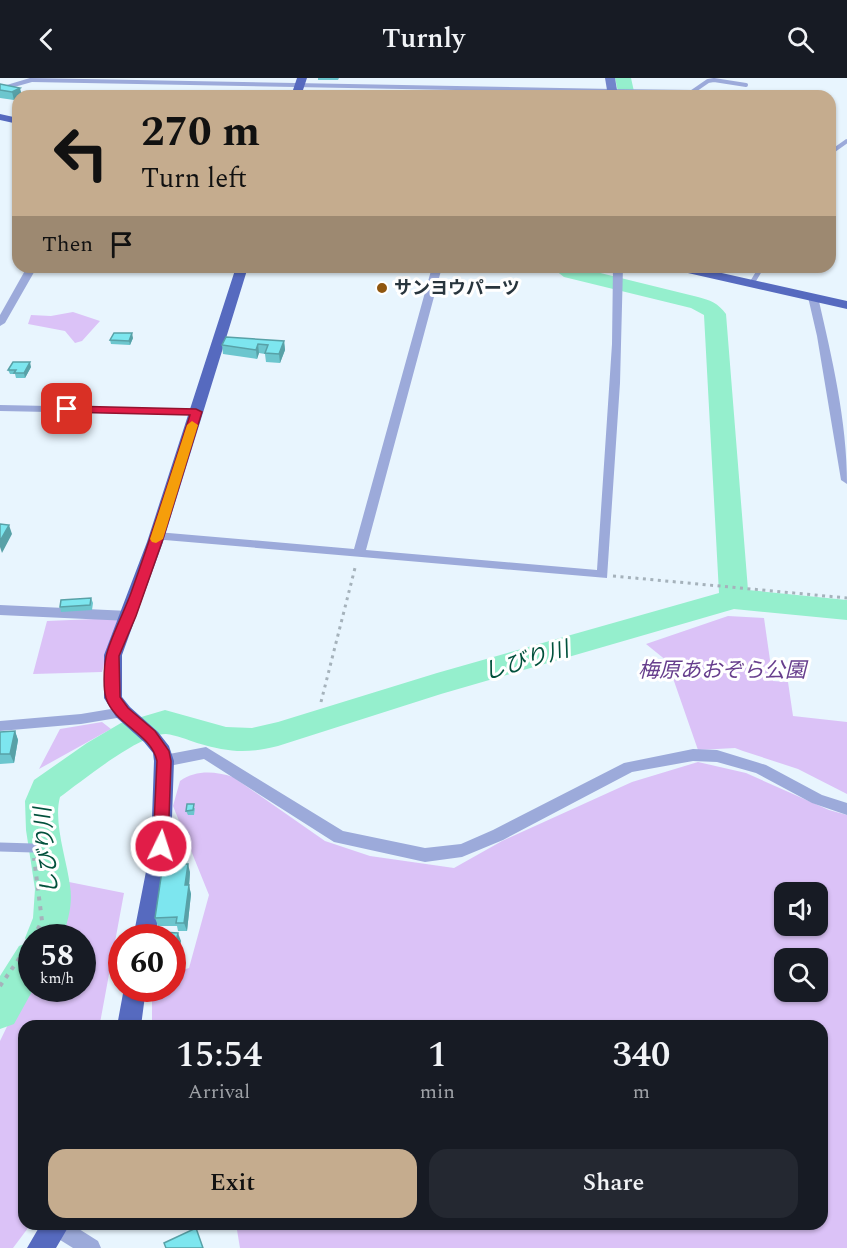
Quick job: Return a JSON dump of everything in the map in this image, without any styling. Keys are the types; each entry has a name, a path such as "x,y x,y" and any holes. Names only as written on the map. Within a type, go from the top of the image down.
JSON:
{"main road":[{"path":"147,924 161,846 164,761 162,751 151,737 123,712 113,698 112,656 129,616 157,536 240,273"},
{"path":"705,273 847,305"},
{"path":"130,1020 133,1002"},
{"path":"40,1248 53,1230"}],"street":[{"path":"0,90 36,79 301,82 529,90"},
{"path":"0,322 29,273"},
{"path":"359,554 435,273"},
{"path":"157,536 603,575 607,486 618,347 618,273"},
{"path":"813,297 824,346 847,480"},
{"path":"0,408 196,412"},
{"path":"0,610 129,616"},
{"path":"0,726 81,719 123,712"},
{"path":"164,761 206,753 339,837 425,855 462,850 498,835 629,767 693,755 717,756 761,769 817,799 847,809"},
{"path":"64,1230 91,1248"}],"lane":[{"path":"695,90 708,81 714,80 746,85"},
{"path":"752,284 758,273"},
{"path":"0,847 33,848"}],"path":[{"path":"321,702 359,554"},
{"path":"603,575 847,598"},
{"path":"33,848 42,921 40,924"},
{"path":"0,986 18,960"}],"green space":[{"path":"73,312 100,321 82,341 75,343 65,331 28,324 31,315 51,316"},
{"name":"梅原あおぞら公園","path":"728,616 764,618 773,681 788,682 793,716 847,722 847,794 798,769 735,748 698,750 667,661 646,644"},
{"path":"118,618 102,672 33,674 47,621"},
{"path":"102,722 111,729 39,769 60,729"},
{"path":"698,762 746,773 829,810 847,815 847,1248 240,1248 237,1230 828,1230 828,1020 152,1020 152,1002 186,1002 186,969 189,968 209,895 173,806 180,781 186,777 205,773 233,777 325,841 370,856 454,868 502,841 632,782"},
{"path":"69,882 124,893 118,924 108,924 108,980 101,1020 18,1020 18,1230 26,1230 13,1248 0,1248 0,1041 19,1002 96,1002 96,924 59,924"}],"building":[{"path":"0,84 20,88 12,92 0,90"},
{"path":"114,333 132,333 129,341 110,340"},
{"path":"226,337 284,341 279,354 265,353 268,345 258,344 256,350 222,345"},
{"path":"13,362 30,362 24,373 14,373 16,370 8,370"},
{"path":"0,524 9,525 0,541"},
{"path":"91,598 90,605 60,607 61,600"},
{"path":"15,731 10,754 0,754 0,732"},
{"path":"187,804 194,804 193,810 186,811"},
{"path":"163,864 188,864 185,885 189,885 184,923 176,923 177,917 155,918"},
{"path":"192,1230 197,1230 203,1248 166,1248 164,1243"}],"waterway":[{"name":"しびり川","path":"623,78 626,90"},
{"name":"しびり川","path":"571,273 698,303 708,307 715,314 734,599"},
{"name":"しびり川","path":"49,924 53,889 43,830 42,801 46,789 98,752 132,732 165,722 226,739 252,740 437,684 734,599"},
{"path":"734,599 847,610"},
{"name":"しびり川","path":"0,1011 18,981"}],"slow traffic":[{"path":"156,539 192,425"}],"place":[{"name":"サンヨウパーツ","path":"382,288"}],"route":[{"path":"67,409 196,412 155,542 112,656 113,698 123,712 149,735 162,751 164,801 161,846"}]}
